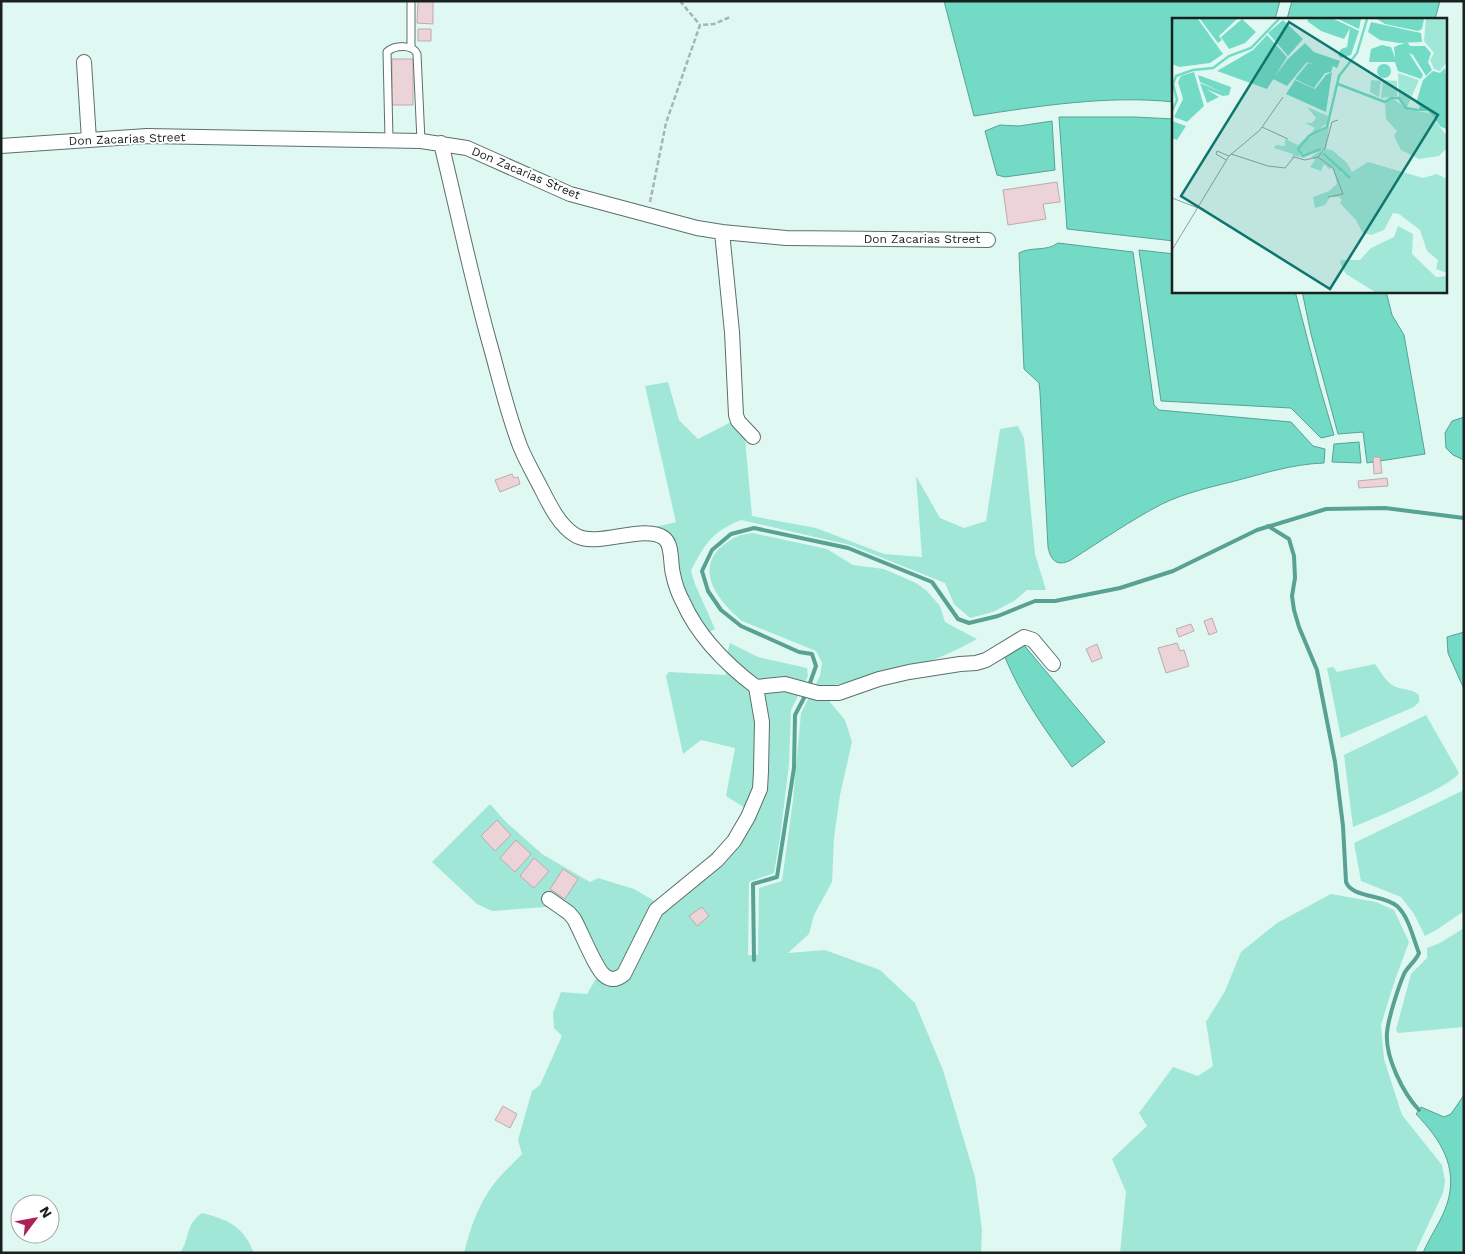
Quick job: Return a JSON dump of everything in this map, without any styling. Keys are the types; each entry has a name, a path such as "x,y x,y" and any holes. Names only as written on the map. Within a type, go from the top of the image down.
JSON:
{"street":[{"path":"84,62 89,140"},
{"name":"Don Zacarias Street","path":"1,146 147,136 421,141 441,143 474,151 570,194 648,213 675,222 722,232 786,238 988,240"},
{"path":"441,143 478,302 509,415 521,448 546,498 565,527 577,536 591,539 656,534 666,539 669,546 675,584 689,614 700,631 727,663 756,687 762,722 760,789 748,817 734,841 717,860 656,910 624,974 619,978 609,978 602,974 574,919 569,913 549,899"},
{"path":"722,232 732,332 736,415 738,421 753,437"},
{"path":"756,687 785,684 818,693 839,693 879,679 909,672 986,660 1024,637 1033,640 1053,664"}],"lane":[{"path":"410,47 411,1"},
{"path":"389,139 387,52 392,49 410,47 417,54 421,141"}],"path":[{"path":"680,1 700,25"},
{"path":"700,25 714,24 730,17"},
{"path":"648,213 666,123 700,25"}],"shaded area":[{"path":"944,1 1280,1 1275,18 1172,18 1172,102 1149,100 1099,101 1048,105 974,116"},
{"path":"1292,1 1440,1 1435,18 1287,18"},
{"path":"1059,117 1172,119 1172,241 1067,229"},
{"path":"1052,121 1055,170 1005,177 997,175 985,131 1000,125 1019,126"},
{"path":"1058,243 1133,252 1154,405 1159,410 1291,422 1313,446 1325,449 1324,463 1300,465 1277,470 1179,497 1139,517 1071,560 1062,563 1055,561 1048,547 1039,383 1024,369 1019,253 1053,246"},
{"path":"1139,250 1172,254 1172,292 1295,292 1334,435 1321,438 1291,408 1161,401"},
{"path":"1302,292 1386,292 1392,315 1404,335 1425,454 1367,463 1363,432 1338,434 1311,334"},
{"path":"668,382 679,420 698,439 743,416 752,516 816,528 884,554 922,557 916,476 940,518 964,528 986,521 1000,429 1018,426 1024,438 1035,554 1046,590 1027,590 1014,601 993,612 970,618 954,604 945,583 850,545 741,520 723,529 710,540 691,571 715,629 707,633 683,591 674,544 635,532 676,522 645,386"},
{"path":"1464,417 1464,460 1453,455 1446,448 1445,433 1452,421"},
{"path":"1359,442 1361,463 1332,462 1334,444"},
{"path":"753,533 827,549 853,565 884,569 916,583 927,591 940,606 945,622 977,639 943,656 916,665 834,685 830,702 845,720 852,742 840,795 834,838 832,882 814,915 809,934 788,953 825,950 880,970 915,1003 943,1070 975,1177 982,1230 981,1253 464,1253 472,1226 483,1201 496,1181 522,1154 518,1140 532,1091 540,1085 562,1036 554,1028 553,1013 561,992 587,994 597,977 596,962 560,908 545,907 492,911 477,904 432,862 490,804 506,822 542,854 590,882 598,878 634,889 656,902 673,892 715,850 726,853 753,813 726,796 735,748 701,740 683,754 666,676 669,672 726,675 726,657 730,643 758,657 807,668 808,676 791,710 789,764 774,873 749,882 748,955 758,955 759,888 782,881 793,800 801,713 820,676 822,663 816,651 742,621 715,591 711,580 710,568 713,558 721,547 734,538"},
{"path":"1464,632 1464,689 1448,653 1447,637"},
{"path":"1023,644 1105,742 1072,767 1026,700 1004,655"},
{"path":"1375,664 1389,683 1419,695 1419,702 1414,707 1341,738 1327,668 1333,667 1337,672"},
{"path":"1426,715 1459,773 1453,779 1427,794 1353,827 1344,755"},
{"path":"1464,790 1464,911 1425,936 1414,914 1401,897 1361,881 1354,843"},
{"path":"1331,894 1376,902 1394,910 1409,942 1381,1025 1384,1059 1402,1115 1442,1165 1445,1181 1443,1193 1415,1253 1120,1253 1126,1192 1112,1159 1147,1126 1139,1113 1173,1067 1198,1076 1213,1066 1206,1022 1225,991 1241,952 1277,923"},
{"path":"1464,928 1464,1027 1398,1033 1396,1030 1411,974 1427,958 1427,948 1440,943"},
{"path":"1464,1095 1464,1253 1423,1253 1445,1210 1451,1178 1449,1166 1440,1144 1416,1114 1421,1107 1444,1117 1451,1114"},
{"path":"202,1213 220,1218 234,1225 245,1236 254,1253 180,1253 190,1227"}],"building":[{"path":"418,1 433,1 433,24 417,23"},
{"path":"418,29 431,29 431,41 418,41"},
{"path":"392,59 413,59 413,105 392,105"},
{"path":"1057,182 1060,202 1043,204 1046,219 1008,225 1003,190"},
{"path":"1373,457 1380,457 1382,473 1374,474"},
{"path":"512,474 514,478 518,477 520,484 500,492 495,480"},
{"path":"1387,478 1388,486 1359,488 1358,481"},
{"path":"1212,618 1217,632 1209,635 1204,621"},
{"path":"1191,624 1194,631 1179,637 1176,629"},
{"path":"1177,643 1180,651 1184,650 1189,666 1166,673 1158,648"},
{"path":"1097,644 1102,658 1092,662 1086,649"},
{"path":"497,820 511,835 495,851 481,836"},
{"path":"516,840 531,854 515,872 500,858"},
{"path":"534,858 549,871 534,888 520,876"},
{"path":"563,869 578,879 565,899 550,889"},
{"path":"702,907 709,916 697,926 689,916"},
{"path":"503,1106 517,1114 510,1128 495,1120"}],"waterway":[{"path":"754,960 753,884 777,877 794,768 795,715 806,694 816,666 812,654 799,652 741,626 721,610 708,591 702,571 712,550 731,534 754,528 848,548 932,582 958,619 969,623 998,616 1035,601 1055,601 1120,588 1173,571 1257,530 1326,509 1385,508 1464,518"},
{"path":"1268,526 1289,539 1294,556 1295,578 1292,596 1294,610 1317,670 1335,762 1343,826 1346,882 1355,891 1384,899 1397,906 1408,922 1419,953 1402,980 1391,1012 1387,1033 1389,1053 1396,1074 1419,1110"}]}
